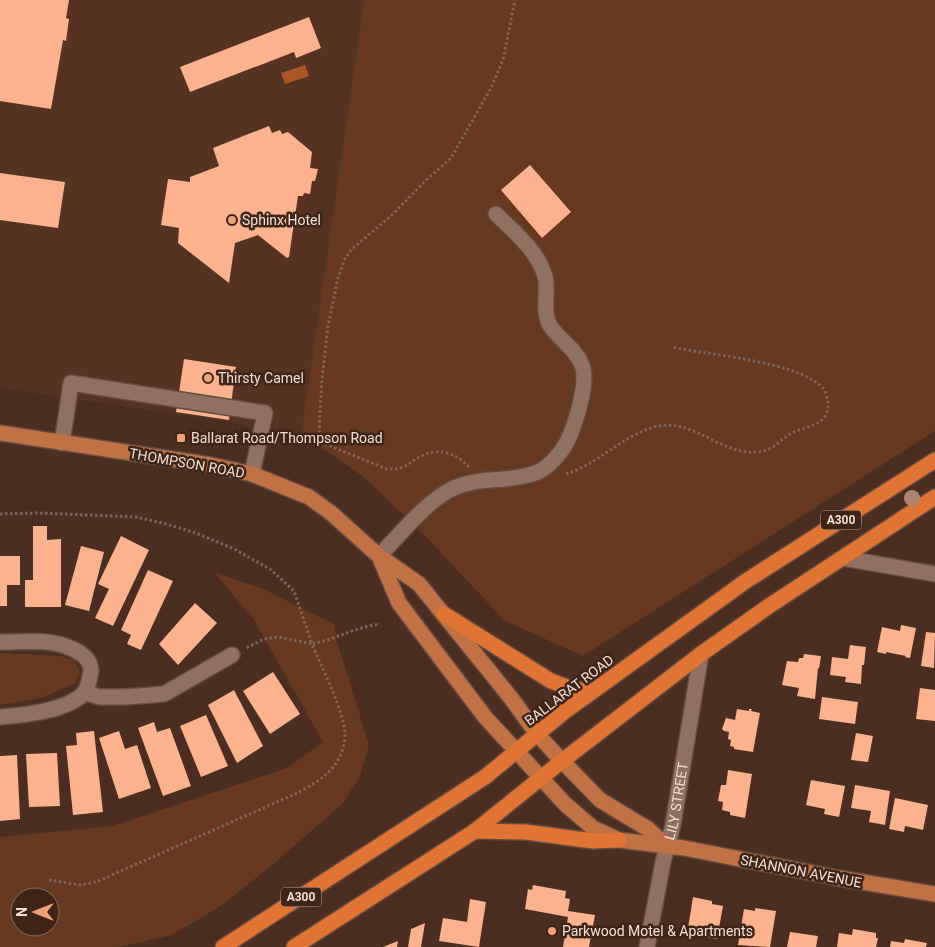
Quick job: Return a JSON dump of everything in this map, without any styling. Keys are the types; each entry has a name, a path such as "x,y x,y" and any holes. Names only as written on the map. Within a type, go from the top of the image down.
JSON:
{"highway":[{"name":"BALLARAT ROAD","path":"223,947 485,777 591,692 746,580 935,460"},
{"name":"A300","path":"294,947 475,831 701,654 768,606 935,497"},
{"path":"444,614 551,681 567,687 591,692"},
{"path":"475,831 526,832 593,841 619,840"}],"main road":[{"name":"THOMPSON ROAD","path":"0,433 211,465 252,474 309,497 331,513 379,556 419,584 511,698 537,734 562,761"},
{"name":"THOMPSON ROAD","path":"379,556 399,603 485,717 542,778"},
{"path":"562,761 600,800 648,829 667,846"},
{"name":"SHANNON AVENUE","path":"542,778 564,804 593,828 619,840 667,846 935,894"}],"street":[{"path":"379,556 435,499 454,488 472,481 522,478 539,472 553,460 567,442 578,411 584,382 583,367 578,355 551,327 548,321 546,284 544,274 535,255 496,214"},
{"path":"62,443 71,383 265,413 252,474"},
{"path":"843,558 935,574"},
{"path":"0,642 41,642 64,645 81,654 90,662 91,670 85,692 72,701 40,713 0,717"},
{"name":"LILY STREET","path":"647,947 673,825 701,654"},
{"path":"85,692 99,697 164,694 232,655"}],"path":[{"path":"481,480 463,460 449,453 436,452 425,454 408,466 398,469 387,469 333,448 325,444 321,438 319,413 328,326 338,278 346,259 351,250 393,214 425,181 451,158 491,88 503,60 515,0"},
{"path":"559,476 573,472 641,431 660,426 687,428 733,450 751,452 764,451 775,446 794,432 820,423 826,416 829,407 824,389 812,380 791,371 754,361 671,347"},
{"path":"0,514 136,517 196,533 234,549 270,569 294,591 312,644 342,716 345,734 342,751 333,768 317,782 296,794 96,882 80,885 49,880"},
{"path":"232,655 264,639 278,637 312,644 329,641 368,626 380,624"}],"shaded area":[{"path":"0,0 364,0 300,442 230,422 0,388"},
{"path":"364,0 935,0 935,431 583,656 505,621 429,540 365,478 325,450 300,442"},
{"path":"305,65 309,76 285,84 281,73"},
{"path":"214,572 263,589 334,624 336,638 369,745 360,776 343,803 277,861 221,906 172,935 119,947 0,947 0,837 112,826 287,768 323,742 254,620"},
{"path":"0,653 60,656 74,660 80,673 74,684 41,698 0,705"}],"building":[{"path":"0,0 69,0 66,18 69,19 66,41 63,40 51,109 0,101"},
{"path":"309,17 321,48 296,58 294,52 190,92 180,67"},
{"path":"269,126 272,133 280,130 282,134 288,132 312,152 310,168 318,169 315,181 312,181 310,194 304,193 303,196 298,196 289,257 287,258 258,235 235,243 229,283 178,243 179,228 161,225 168,179 190,182 190,177 219,166 213,148"},
{"path":"530,165 571,212 542,238 501,190"},
{"path":"0,173 65,182 58,228 0,220"},
{"path":"184,359 236,367 229,420 176,412"},
{"path":"33,526 47,526 47,540 61,539 61,607 25,607 25,580 33,580"},
{"path":"121,536 149,550 113,626 95,618 109,589 98,584"},
{"path":"81,546 104,552 89,611 65,605"},
{"path":"0,556 20,556 20,585 7,585 7,606 0,606"},
{"path":"148,570 173,581 141,650 127,644 131,635 121,630"},
{"path":"195,603 217,623 178,665 159,644"},
{"path":"901,625 916,628 910,658 886,652 886,654 877,652 882,627 900,631"},
{"path":"926,632 935,633 934,668 921,666"},
{"path":"850,645 866,647 864,665 862,665 861,684 845,682 846,677 830,675 832,657 848,659"},
{"path":"804,654 821,656 815,699 797,696 799,688 782,685 787,661 798,662 799,658 803,658"},
{"path":"273,672 300,714 270,734 243,691"},
{"path":"920,688 935,690 935,721 916,719"},
{"path":"234,690 263,746 237,763 208,705"},
{"path":"822,697 858,702 855,724 819,719"},
{"path":"737,709 749,711 749,709 752,709 751,711 760,713 753,752 734,749 734,747 730,746 729,732 722,729 726,718 735,720"},
{"path":"206,715 228,766 201,777 180,726"},
{"path":"154,722 157,732 170,728 191,786 163,796 138,728"},
{"path":"94,731 103,812 73,815 66,746 77,745 76,733"},
{"path":"119,731 125,749 137,745 151,788 119,799 99,738"},
{"path":"856,733 873,736 868,762 851,760"},
{"path":"57,753 60,806 29,807 26,754"},
{"path":"17,755 20,819 0,821 0,756"},
{"path":"728,770 752,774 745,818 730,815 730,812 722,810 723,802 718,801 721,785 726,785"},
{"path":"811,780 845,786 839,817 824,814 825,809 806,805"},
{"path":"855,785 890,791 885,825 869,822 871,811 851,808"},
{"path":"895,798 928,805 923,830 905,826 904,832 889,829"},
{"path":"533,885 566,891 565,898 570,899 568,911 595,915 589,947 563,947 568,917 525,909 528,889 532,890"},
{"path":"693,897 712,901 712,904 723,906 717,939 697,936 698,930 688,928"},
{"path":"470,899 486,902 479,947 439,941 443,918 467,922"},
{"path":"755,908 776,911 770,947 738,945 744,909 755,911"},
{"path":"425,923 421,947 408,947 411,929"},
{"path":"853,929 876,933 876,938 878,938 876,947 837,947 839,933 852,935"},
{"path":"790,932 818,936 816,947 787,947"},
{"path":"905,939 927,943 926,947 890,947 891,941 904,943"},
{"path":"398,941 397,947 383,947"}],"place":[{"name":"Sphinx Hotel","path":"232,220"},
{"name":"Thirsty Camel","path":"208,378"},
{"name":"Ballarat Road/Thompson Road","path":"181,438"},
{"name":"Parkwood Motel & Apartments","path":"552,931"}]}
